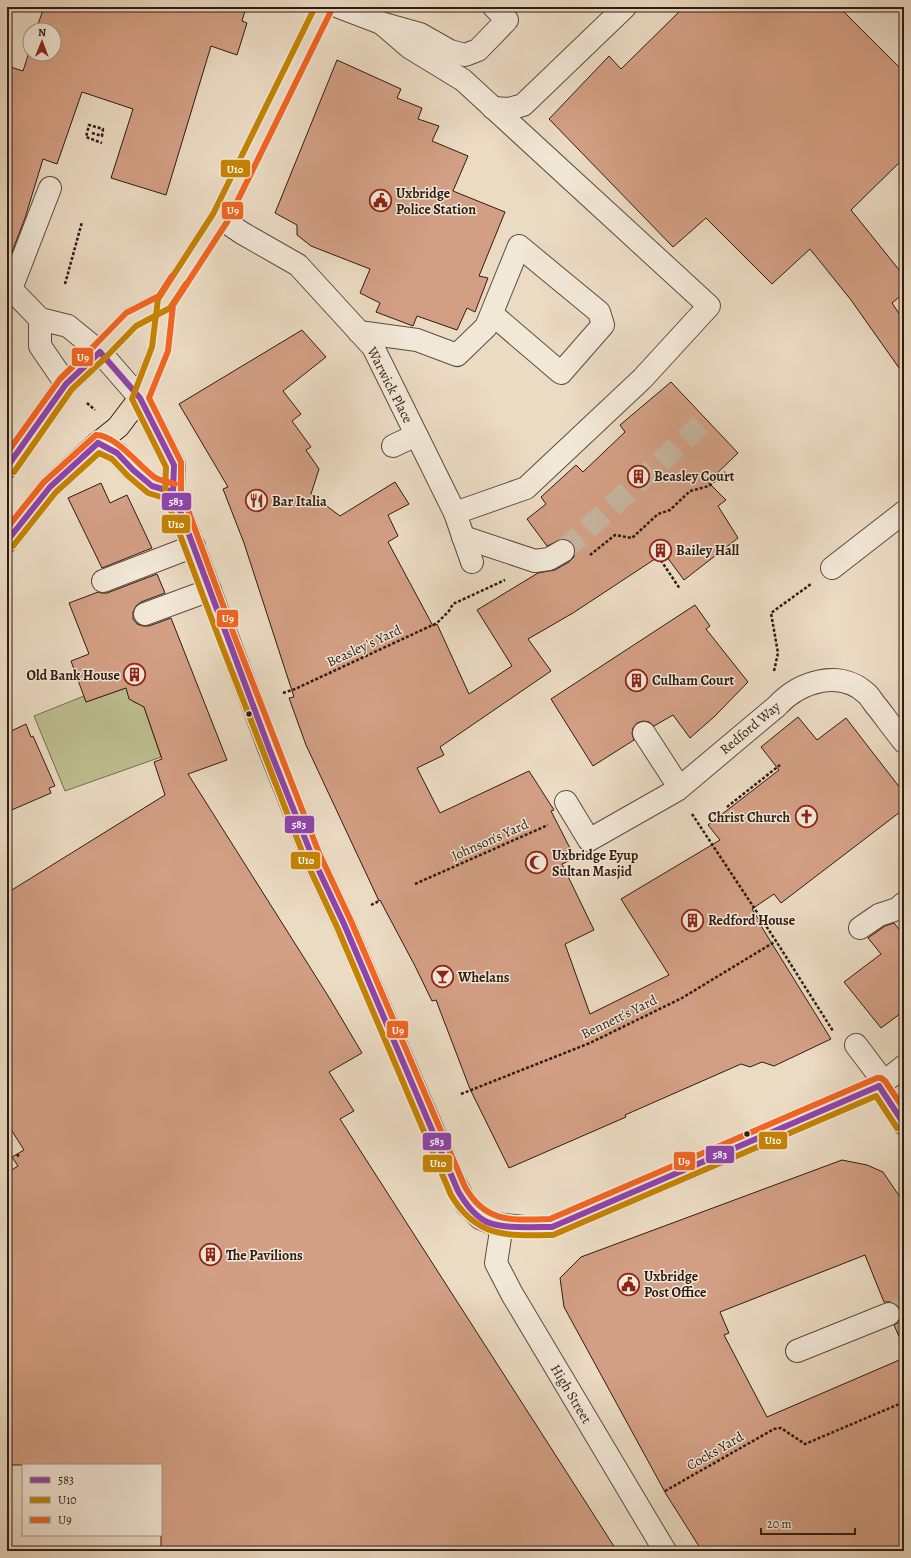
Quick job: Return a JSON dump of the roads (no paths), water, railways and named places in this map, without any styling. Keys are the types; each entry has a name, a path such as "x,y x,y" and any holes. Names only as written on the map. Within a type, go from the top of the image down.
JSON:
{"main road":[{"path":"7,541 50,488 98,443 118,427 140,398 160,349 165,302 220,218 324,7"},
{"path":"7,467 66,384 100,352 131,319 165,302"}],"street":[{"path":"339,7 381,24 420,34 450,51 465,55 478,50 507,20 494,7"},
{"path":"493,108 509,109 523,105 625,7"},
{"path":"381,24 410,46 463,80 709,306 642,379 526,488 455,513"},
{"path":"50,188 9,287 40,319 68,326 100,352 140,398 174,465 173,492 312,856 344,924 432,1127 452,1177 466,1204 472,1211 487,1222 501,1228 552,1227 882,1084 904,1066"},
{"name":"Warwick Place","path":"220,218 242,233 298,265 373,347 455,513 472,562"},
{"path":"359,332 417,340 457,356 486,327 519,246 599,312 603,325 560,372 492,314"},
{"path":"40,319 40,346 66,384"},
{"path":"393,446 416,434"},
{"path":"98,443 117,454 152,486 173,492"},
{"path":"832,568 904,512"},
{"path":"463,537 535,560 549,559 563,551"},
{"path":"103,581 194,546"},
{"path":"145,614 210,590"},
{"name":"Redford Way","path":"570,808 589,840 678,788 786,697 798,688 816,681 840,681 853,685 866,693 904,742"},
{"path":"644,733 678,788"},
{"path":"860,928 879,915 897,908 904,903"},
{"path":"846,1041 882,1084 904,1124"},
{"name":"High Street","path":"501,1228 496,1263 512,1294 665,1551"},
{"path":"797,1351 889,1314"}],"tunnel":[{"path":"563,551 706,420"},
{"path":"889,1314 904,1308"}],"place":[{"name":"Uxbridge Police Station","path":"380,201"},
{"name":"Beasley Court","path":"639,476"},
{"name":"Bar Italia","path":"257,501"},
{"name":"Bailey Hall","path":"661,550"},
{"name":"Old Bank House","path":"135,675"},
{"name":"Culham Court","path":"636,680"},
{"name":"Christ Church","path":"806,817"},
{"name":"Uxbridge Eyup Sultan Masjid","path":"536,863"},
{"name":"Redford House","path":"693,920"},
{"name":"Whelans","path":"442,977"},
{"name":"The Pavilions","path":"211,1255"},
{"name":"Uxbridge Post Office","path":"629,1284"}]}
